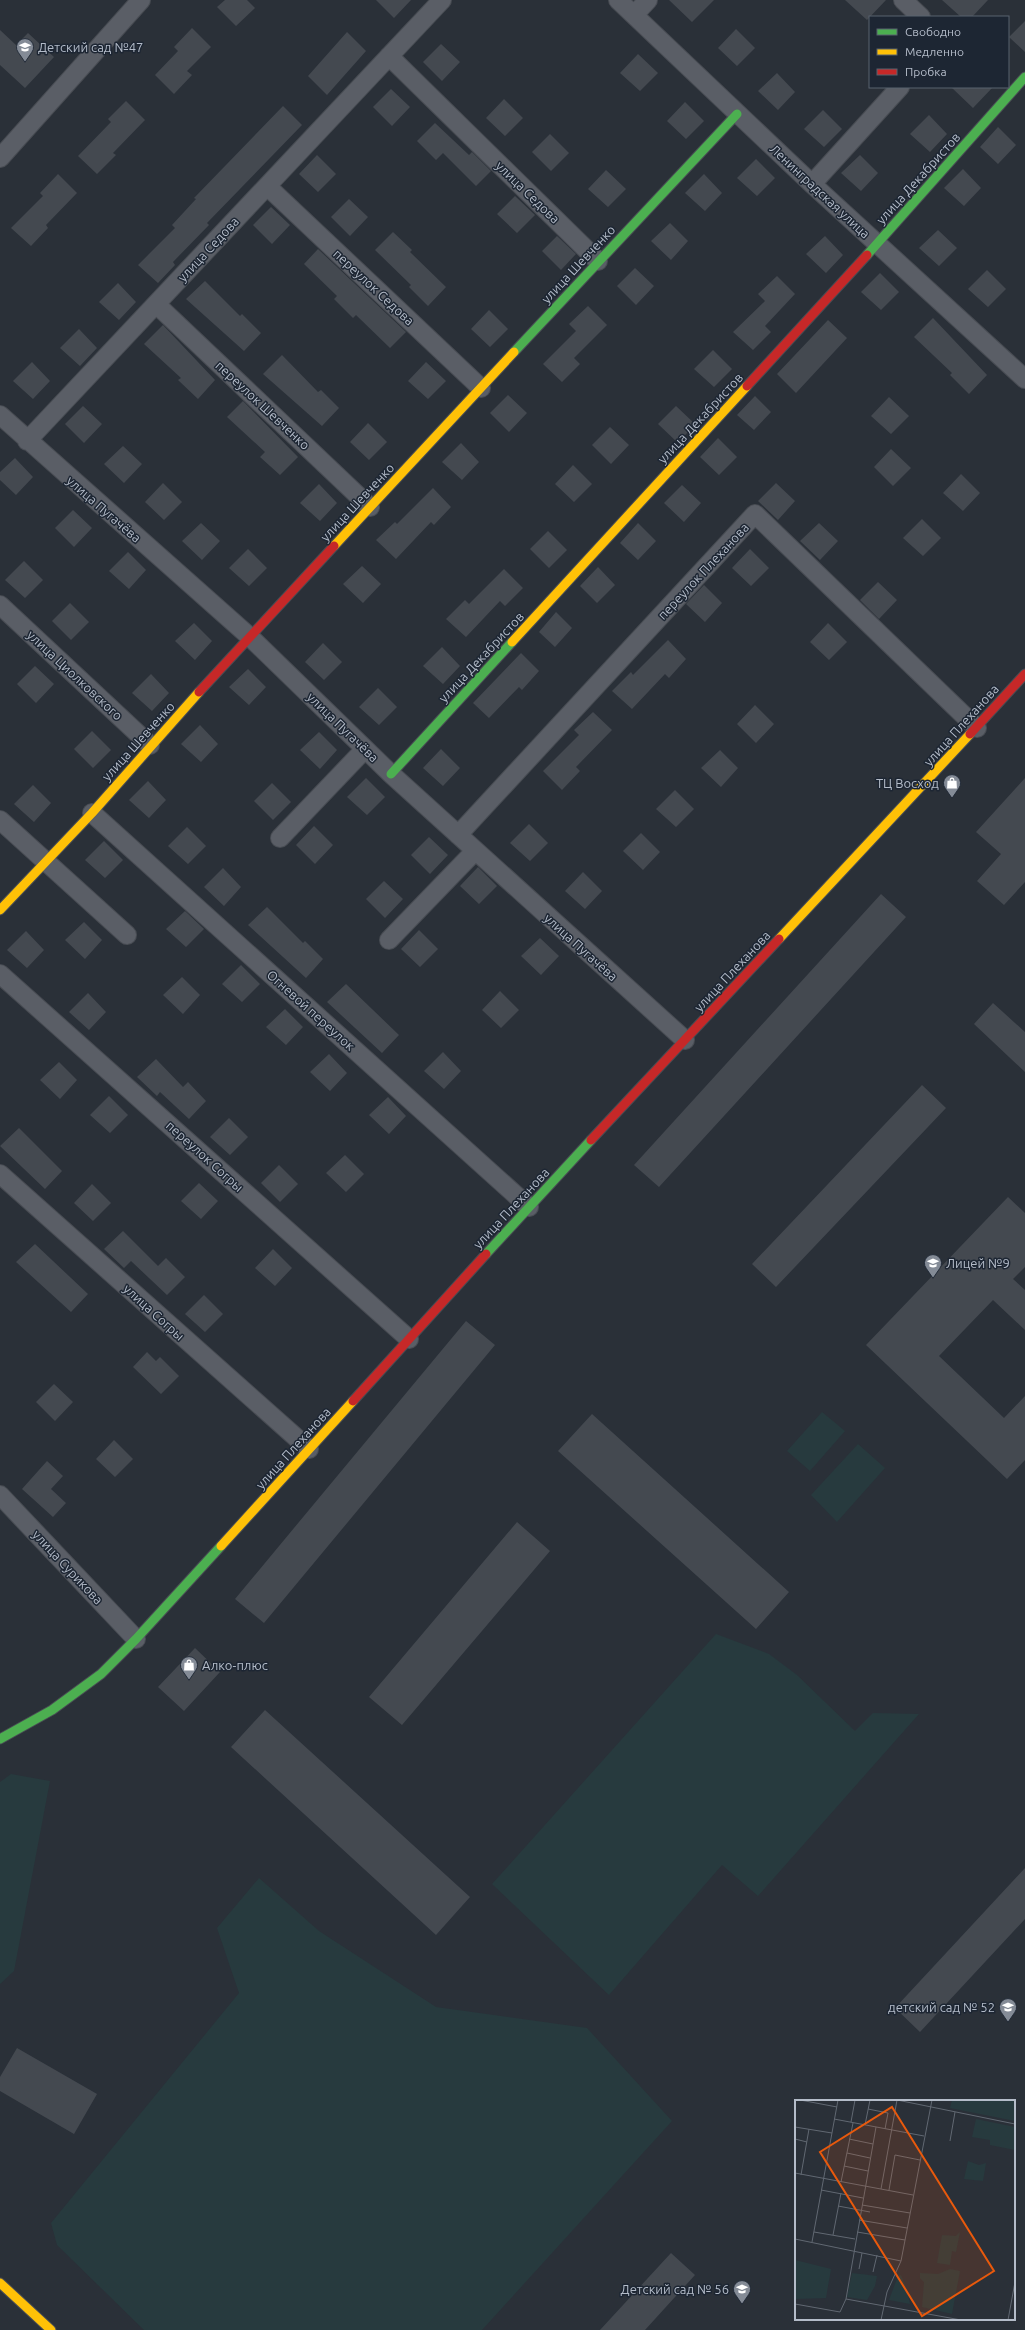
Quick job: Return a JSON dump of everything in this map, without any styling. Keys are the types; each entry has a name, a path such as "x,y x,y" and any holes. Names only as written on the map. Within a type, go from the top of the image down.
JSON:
{"street":[{"path":"0,158 141,0"},
{"name":"улица Седова","path":"27,441 442,0"},
{"name":"Ленинградская улица","path":"618,0 812,184 1025,379"},
{"path":"634,15 648,0"},
{"path":"903,0 920,16"},
{"name":"улица Седова","path":"389,56 598,261"},
{"name":"улица Декабристов","path":"391,774 877,244 1025,77"},
{"path":"812,184 899,88"},
{"name":"улица Шевченко","path":"0,910 92,813 150,745 370,507 598,261 737,114"},
{"name":"переулок Седова","path":"267,186 481,388"},
{"name":"переулок Шевченко","path":"156,304 370,507"},
{"name":"улица Пугачёва","path":"0,415 27,441 250,638 391,774 474,851 685,1040"},
{"name":"переулок Плеханова","path":"458,835 755,514 977,728"},
{"name":"улица Циолковского","path":"0,605 150,745"},
{"name":"улица Плеханова","path":"0,1739 52,1710 101,1674 136,1639 529,1207 977,728 1025,674"},
{"path":"280,838 365,749"},
{"name":"Огневой переулок","path":"92,813 529,1207"},
{"path":"0,820 127,935"},
{"path":"389,940 474,851"},
{"name":"переулок Согры","path":"0,974 409,1339"},
{"name":"улица Согры","path":"0,1174 309,1449"},
{"name":"улица Сурикова","path":"0,1494 136,1639"},
{"path":"0,2283 51,2330"}],"green space":[{"path":"822,1412 845,1431 810,1471 787,1451"},
{"path":"858,1444 885,1468 837,1522 811,1495"},
{"path":"716,1634 769,1654 797,1675 855,1731 873,1713 919,1714 758,1896 722,1865 609,1995 492,1884"},
{"path":"11,1774 50,1781 14,1971 0,1984 0,1782"},
{"path":"259,1878 319,1931 436,2007 587,2028 672,2121 482,2330 144,2330 57,2245 51,2223 239,1993 217,1928"}],"building":[{"path":"225,0 247,0 255,8 236,26 217,7"},
{"path":"376,0 411,0 394,18"},
{"path":"669,0 714,0 692,22"},
{"path":"845,0 886,0 871,16 869,16 867,20"},
{"path":"942,0 988,0 973,16 960,16"},
{"path":"1025,21 1025,52 1009,37"},
{"path":"192,28 211,47 187,71 192,75 174,94 155,75 178,51 174,47"},
{"path":"736,29 755,48 737,66 718,48"},
{"name":"Детский сад №47","path":"0,30 16,45 28,33 54,57 25,88 0,65"},
{"path":"347,32 366,51 327,95 308,76"},
{"path":"441,44 460,62 442,81 423,62"},
{"path":"638,54 658,73 640,91 620,73"},
{"path":"777,73 795,92 778,110 758,91"},
{"path":"952,88 992,88 973,108"},
{"path":"391,89 410,107 392,126 373,107"},
{"path":"504,99 523,118 505,136 486,118"},
{"path":"126,101 145,120 113,153 116,155 97,174 78,156 111,122 108,119"},
{"path":"685,102 704,121 686,139 667,121"},
{"path":"283,106 302,125 207,223 209,225 173,262 175,265 158,283 138,265 175,228 172,225 196,199 194,198"},
{"path":"823,110 842,129 824,147 804,129"},
{"path":"929,115 947,134 930,152 910,134"},
{"path":"435,123 469,155 472,152 491,171 476,186 443,153 436,160 417,141"},
{"path":"998,127 1016,145 998,164 980,147"},
{"path":"550,134 569,153 551,171 532,152"},
{"path":"317,155 336,174 318,192 299,174"},
{"path":"860,155 878,173 861,191 841,173"},
{"path":"756,159 775,178 757,196 737,178"},
{"path":"963,169 981,188 964,206 944,188"},
{"path":"606,170 626,189 608,207 588,189"},
{"path":"58,174 77,193 46,225 48,228 31,246 11,228 43,196 40,193"},
{"path":"704,174 722,193 705,211 685,193"},
{"path":"515,196 535,215 517,233 497,214"},
{"path":"349,199 368,217 350,236 331,217"},
{"path":"271,207 290,225 272,244 253,225"},
{"path":"670,223 688,241 671,260 651,241"},
{"path":"938,230 957,248 939,266 919,248"},
{"path":"393,232 412,250 410,252 446,287 428,306 409,287 411,285 375,250"},
{"path":"557,236 576,254 561,270 542,251"},
{"path":"825,236 843,255 826,273 806,254"},
{"path":"318,249 406,332 390,348 356,315 353,318 334,299 337,296 304,264"},
{"path":"635,268 654,286 636,305 617,286"},
{"path":"987,270 1006,289 988,307 968,289"},
{"path":"880,273 899,292 881,310 861,292"},
{"path":"777,276 795,294 765,326 771,332 753,350 733,332 765,301 758,294"},
{"path":"205,281 240,316 242,314 261,333 244,351 186,299"},
{"path":"118,283 136,302 119,320 99,302"},
{"path":"588,306 607,325 574,358 580,364 562,382 543,364 576,331 569,324"},
{"path":"489,310 508,329 490,347 471,329"},
{"path":"933,318 987,375 969,394 950,375 952,373 914,337"},
{"path":"828,320 847,338 796,393 777,374"},
{"path":"163,325 215,380 198,399 178,380 181,378 144,344"},
{"path":"79,329 97,348 80,366 60,348"},
{"path":"713,350 732,369 714,387 694,369"},
{"path":"282,355 318,392 321,390 339,408 322,426 263,374"},
{"path":"32,362 50,381 33,399 13,381"},
{"path":"426,362 446,381 428,399 408,381"},
{"path":"508,395 527,413 509,432 490,413"},
{"path":"755,396 771,412 754,430 737,415"},
{"path":"889,397 909,416 891,434 871,416"},
{"path":"243,401 298,457 280,475 260,457 265,452 227,417"},
{"path":"83,406 102,424 84,443 65,424"},
{"path":"676,406 695,424 678,443 658,424"},
{"path":"368,423 387,442 369,460 350,442"},
{"path":"610,427 629,445 611,464 592,445"},
{"path":"718,438 737,457 719,475 700,457"},
{"path":"461,443 479,462 462,480 442,462"},
{"path":"123,446 142,464 124,483 104,464"},
{"path":"891,449 911,468 893,486 874,467"},
{"path":"15,458 33,477 16,495 0,480 0,472"},
{"path":"573,465 592,484 574,502 555,484"},
{"path":"961,474 980,493 963,511 943,493"},
{"path":"163,483 182,502 164,520 145,502"},
{"path":"776,483 795,501 778,520 758,501"},
{"path":"319,484 337,503 320,521 300,503"},
{"path":"682,485 701,503 684,522 664,503"},
{"path":"433,488 451,507 434,525 431,522 396,559 376,540 395,522 397,524"},
{"path":"73,510 92,528 74,547 55,528"},
{"path":"922,519 941,538 923,556 903,538"},
{"path":"201,523 220,541 202,560 182,541"},
{"path":"638,523 656,541 638,560 620,543"},
{"path":"819,523 838,541 820,560 800,541"},
{"path":"548,531 567,550 549,568 530,549"},
{"path":"248,549 267,568 249,586 229,568"},
{"path":"750,549 769,568 751,586 732,568"},
{"path":"128,552 146,570 129,589 109,571"},
{"path":"24,561 43,580 25,598 5,580"},
{"path":"362,566 381,584 363,603 343,584"},
{"path":"598,567 615,585 597,603 580,586"},
{"path":"504,569 523,588 505,606 500,601 466,637 446,619 465,600 469,604"},
{"path":"878,582 897,600 879,619 860,600"},
{"path":"704,585 722,603 705,622 686,604"},
{"path":"70,603 89,622 71,640 52,621"},
{"path":"556,612 572,628 555,647 539,632"},
{"path":"194,623 212,641 195,660 175,641"},
{"path":"828,623 847,642 829,660 810,642"},
{"path":"668,640 686,659 669,678 665,674 632,709 612,691 631,672 633,675"},
{"path":"323,643 342,662 324,680 305,662"},
{"path":"442,647 460,666 443,684 423,666"},
{"path":"521,653 539,671 522,690 519,687 489,718 473,703"},
{"path":"35,666 54,684 36,703 17,684"},
{"path":"248,669 266,687 249,705 229,687"},
{"path":"151,674 169,693 152,711 132,693"},
{"path":"378,688 397,707 379,725 359,707"},
{"path":"755,705 774,724 756,743 737,724"},
{"path":"593,712 612,730 576,767 580,771 562,790 543,771 579,735 574,730"},
{"path":"200,725 218,744 201,762 181,744"},
{"path":"92,731 111,750 93,768 74,749"},
{"path":"319,732 337,750 320,769 300,750"},
{"path":"441,749 460,768 443,786 423,768"},
{"path":"720,750 738,768 721,787 701,768"},
{"path":"366,778 385,797 367,815 347,797"},
{"path":"1025,778 1025,882 1004,905 977,881 1001,854 976,832"},
{"path":"148,781 166,800 149,818 129,800"},
{"path":"272,783 291,802 273,820 254,801"},
{"path":"33,785 51,803 34,822 14,804"},
{"path":"675,790 694,809 676,827 656,809"},
{"path":"529,824 548,843 530,861 510,843"},
{"path":"314,826 333,845 315,864 296,845"},
{"path":"187,827 206,846 188,864 168,846"},
{"path":"641,833 660,852 643,870 623,851"},
{"path":"429,837 448,855 430,874 411,855"},
{"path":"104,841 123,860 105,878 85,860"},
{"path":"478,867 497,886 479,904 460,886"},
{"path":"223,868 241,887 224,906 204,887"},
{"path":"583,872 602,891 585,909 565,891"},
{"path":"384,881 403,899 385,918 366,899"},
{"path":"881,894 906,917 659,1187 634,1165"},
{"path":"267,907 303,943 305,941 323,959 306,978 248,925"},
{"path":"185,911 204,929 186,947 166,929"},
{"path":"84,922 102,940 85,959 65,940"},
{"path":"419,930 438,949 420,967 401,949"},
{"path":"26,931 44,950 27,968 7,950"},
{"path":"540,938 559,956 541,975 521,956"},
{"path":"241,965 260,984 242,1002 222,984"},
{"path":"182,977 200,995 183,1014 163,995"},
{"path":"346,984 399,1035 382,1053 327,1002"},
{"path":"500,991 519,1010 501,1028 482,1010"},
{"path":"88,993 106,1012 89,1030 69,1012"},
{"path":"993,1003 1025,1032 1025,1072 974,1024"},
{"path":"285,1009 303,1027 286,1045 266,1027"},
{"path":"443,1052 461,1071 444,1089 424,1071"},
{"path":"329,1054 347,1073 330,1091 310,1072"},
{"path":"156,1059 183,1087 188,1082 206,1101 189,1119 160,1092 157,1096 137,1077"},
{"path":"59,1062 77,1080 60,1099 40,1080"},
{"path":"922,1085 946,1108 776,1287 752,1264"},
{"path":"109,1096 128,1115 110,1133 90,1115"},
{"path":"388,1097 406,1116 389,1134 369,1115"},
{"path":"229,1118 248,1137 230,1155 210,1137"},
{"path":"19,1128 62,1171 45,1189 0,1146"},
{"path":"345,1155 364,1174 346,1192 326,1173"},
{"path":"279,1165 298,1184 280,1202 261,1183"},
{"path":"199,1183 218,1201 201,1219 181,1201"},
{"path":"92,1184 111,1203 93,1221 74,1203"},
{"path":"1008,1197 1025,1213 1025,1267 1013,1279 1025,1290 1025,1330 993,1300 939,1356 1004,1418 1025,1396 1025,1460 1007,1479 866,1345"},
{"path":"123,1231 158,1266 166,1258 185,1277 167,1295 131,1261 124,1268 104,1249"},
{"path":"35,1244 88,1294 71,1312 16,1262"},
{"path":"273,1249 292,1268 275,1286 255,1268"},
{"path":"204,1295 223,1314 205,1332 185,1314"},
{"path":"466,1321 495,1345 264,1623 235,1599"},
{"path":"147,1352 156,1361 160,1357 179,1376 161,1394 133,1367"},
{"path":"54,1384 73,1402 55,1421 36,1402"},
{"path":"592,1414 789,1592 756,1629 558,1451"},
{"path":"114,1440 133,1459 115,1477 96,1459"},
{"path":"47,1461 63,1476 51,1489 66,1503 53,1517 22,1489"},
{"path":"517,1522 550,1551 402,1725 369,1697"},
{"name":"Алко-плюс","path":"195,1648 220,1672 184,1711 158,1687"},
{"path":"265,1710 470,1897 436,1935 231,1747"},
{"path":"1025,1868 1025,1919 920,2032 895,2008"},
{"path":"17,2048 97,2094 74,2134 0,2091 0,2077"},
{"path":"671,2253 695,2275 645,2330 600,2330"}],"traffic: fast":[{"path":"867,255 1025,77"},
{"path":"514,352 737,114"},
{"path":"391,774 512,642"},
{"path":"486,1254 591,1140"},
{"path":"0,1739 52,1710 101,1674 136,1639 221,1546"}],"traffic: slow":[{"path":"334,546 514,352"},
{"path":"512,642 747,386"},
{"path":"0,910 92,813 199,692"},
{"path":"779,939 970,734"},
{"path":"221,1546 353,1401"},
{"path":"0,2283 51,2330"}],"traffic: jam":[{"path":"747,386 867,255"},
{"path":"199,692 334,546"},
{"path":"970,734 1025,674"},
{"path":"591,1140 779,939"},
{"path":"353,1401 486,1254"}],"place":[{"name":"Детский сад №47","path":"25,62"},
{"name":"ТЦ Восход","path":"952,798"},
{"name":"Лицей №9","path":"933,1278"},
{"name":"Алко-плюс","path":"189,1680"},
{"name":"детский сад № 52","path":"1008,2022"},
{"name":"Детский сад № 56","path":"742,2304"}]}
